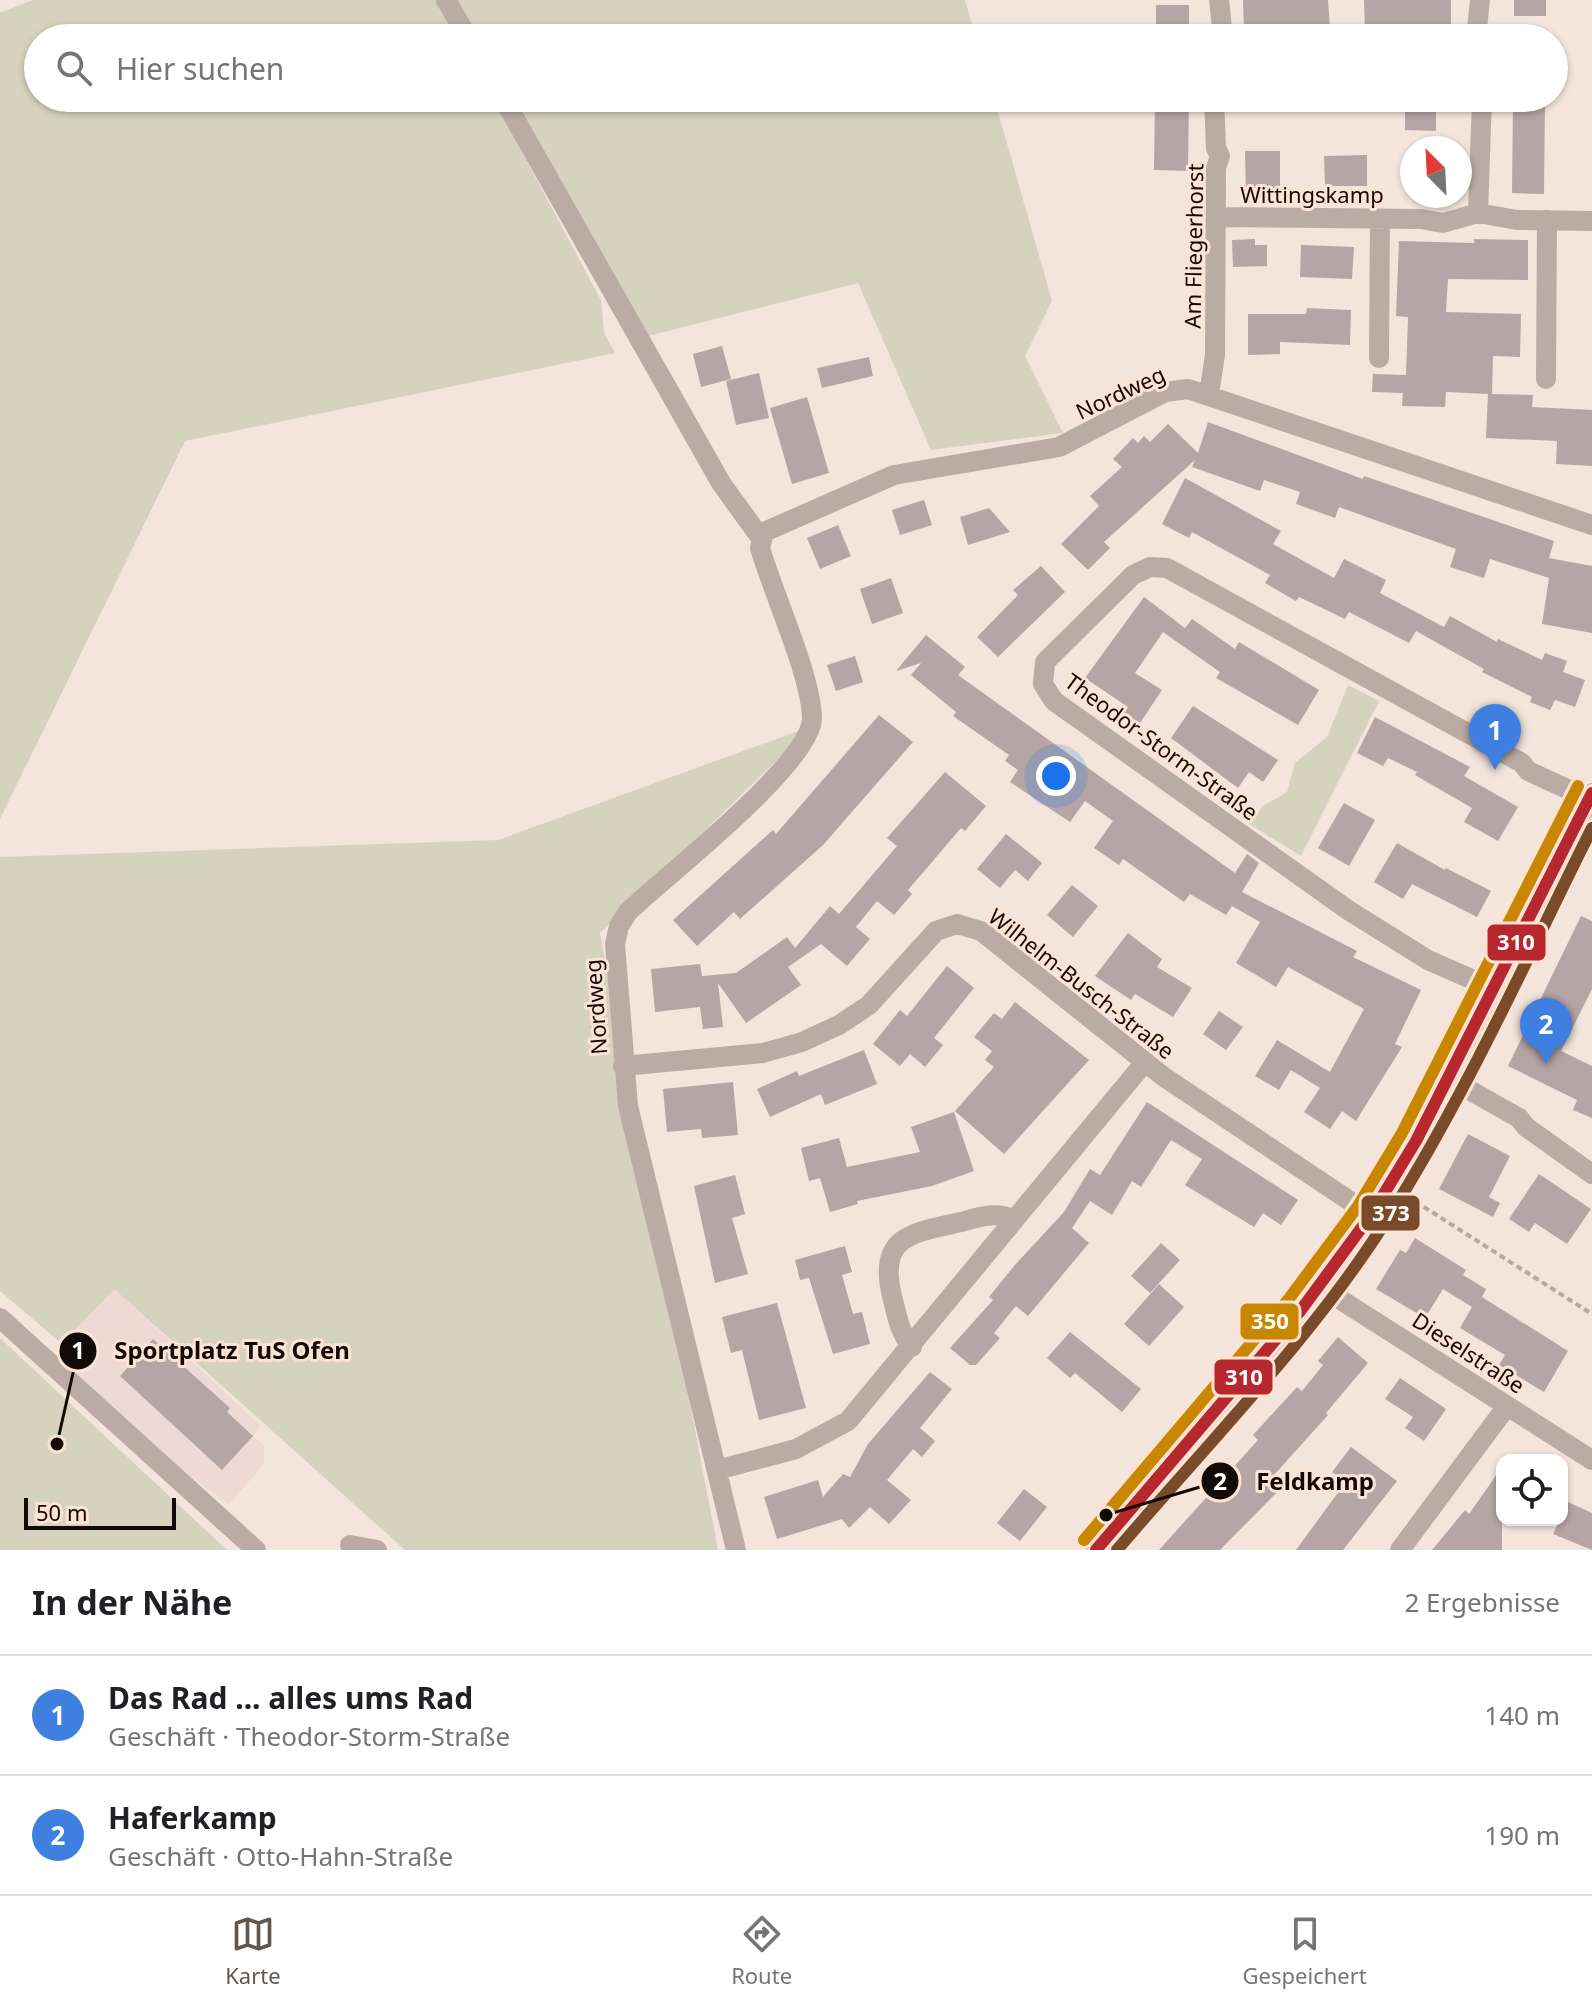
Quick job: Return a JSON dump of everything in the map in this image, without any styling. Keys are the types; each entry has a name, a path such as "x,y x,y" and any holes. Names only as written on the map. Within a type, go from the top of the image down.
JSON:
{"street":[{"path":"446,0 460,24"},
{"path":"1219,0 1222,24"},
{"path":"1477,24 1480,0"},
{"name":"Nordweg","path":"511,112 721,483 760,537 762,554 807,692 811,726 782,771 622,918 616,935 628,1106 736,1550"},
{"name":"Am Fliegerhorst","path":"1209,394 1215,365 1216,168 1220,156 1216,148 1215,112"},
{"path":"1478,213 1482,112"},
{"name":"Wittingskamp","path":"1217,217 1443,223 1478,213 1592,221"},
{"path":"1379,358 1380,219"},
{"path":"1546,379 1547,220"},
{"name":"Nordweg","path":"760,537 768,529 894,475 1054,448 1165,392 1188,389 1592,525"},
{"name":"Theodor-Storm-Straße","path":"1494,989 1428,960 1348,910 1054,701 1043,684 1045,662 1133,575 1150,567 1167,568 1522,763 1528,771 1590,796"},
{"path":"1096,1550 1319,1286 1371,1215 1397,1174 1448,1078 1590,796"},
{"name":"Wilhelm-Busch-Straße","path":"623,1066 763,1053 815,1037 869,1005 930,936 957,924 981,931 1145,1062 1371,1215"},
{"path":"717,1470 796,1449 839,1428 864,1404 912,1347 1145,1062"},
{"path":"1448,1078 1519,1118 1526,1127 1592,1174"},
{"path":"912,1347 902,1334 887,1277 888,1260 896,1246 916,1232 986,1216 1002,1215 1014,1220"},
{"name":"Dieselstraße","path":"1319,1286 1592,1460"},
{"path":"0,1318 256,1550"},
{"path":"1400,1550 1507,1406"},
{"path":"350,1545 377,1550"}],"path":[{"path":"1397,1174 1414,1187 1410,1196 1413,1200 1592,1314"}],"shaded area":[{"path":"33,0 441,0 454,24 24,24 24,112 500,112 601,300 604,333 615,353 185,441 0,819 0,13"},
{"path":"456,0 965,0 972,24 469,24"},
{"path":"517,112 998,112 1052,301 1025,356 1063,433 931,450 858,283 640,338"},
{"path":"1348,685 1379,701 1301,856 1249,824 1263,806 1287,792 1295,763 1327,737"},
{"path":"812,726 600,933 718,1550 405,1550 114,1289 62,1344 0,1291 0,857 498,840"},
{"path":"113,1288 261,1426 253,1436 264,1445 264,1464 229,1504 157,1452 57,1356 62,1344"},
{"path":"0,1338 227,1550 0,1550"}],"building":[{"path":"1243,0 1328,0 1330,24 1244,24"},
{"path":"1364,0 1451,0 1451,24 1365,24"},
{"path":"1514,0 1546,0 1546,16 1514,16"},
{"path":"1156,5 1189,5 1189,24 1156,24"},
{"path":"1155,112 1189,112 1188,171 1154,170"},
{"path":"1405,112 1436,112 1436,131 1405,130"},
{"path":"1513,112 1545,112 1544,194 1512,193"},
{"path":"1245,151 1280,151 1280,197 1246,197"},
{"path":"1367,155 1367,186 1325,186 1324,156"},
{"path":"1255,239 1255,245 1267,245 1267,266 1233,267 1232,240"},
{"path":"1474,239 1528,240 1528,280 1448,279 1446,312 1521,314 1520,357 1493,356 1492,394 1533,395 1532,407 1592,410 1592,466 1556,464 1557,441 1486,438 1488,394 1446,392 1445,407 1402,406 1403,393 1372,392 1373,374 1406,375 1408,317 1396,316 1399,241 1474,243"},
{"path":"1301,245 1354,247 1352,279 1300,277"},
{"path":"1307,308 1351,310 1350,345 1280,342 1280,354 1248,355 1248,314 1306,314"},
{"path":"722,346 731,379 701,387 693,354"},
{"path":"869,357 873,376 822,388 817,368"},
{"path":"759,373 769,418 736,425 726,381"},
{"path":"807,397 829,473 792,484 770,408"},
{"path":"1208,422 1363,479 1364,476 1554,541 1549,558 1592,566 1592,633 1542,624 1549,578 1490,559 1484,578 1450,567 1456,549 1339,507 1335,518 1296,504 1300,492 1264,480 1260,491 1192,467 1195,460 1104,542 1110,548 1088,570 1061,544 1099,506 1090,496 1122,467 1113,459 1133,438 1138,443 1144,436 1150,442 1168,424 1198,453"},
{"path":"1185,478 1281,531 1273,544 1334,578 1344,559 1386,580 1380,593 1444,627 1450,616 1497,642 1498,639 1542,660 1545,653 1567,661 1563,672 1585,680 1575,707 1555,700 1550,710 1530,702 1532,697 1482,672 1484,669 1416,631 1409,643 1349,612 1345,619 1299,597 1296,601 1265,583 1270,575 1192,532 1189,538 1162,524"},
{"path":"924,500 932,525 900,535 892,510"},
{"path":"989,508 1010,532 968,545 960,517"},
{"path":"838,525 851,556 820,569 807,538"},
{"path":"1041,566 1065,592 998,657 977,637 1018,595 1013,590"},
{"path":"891,578 903,613 872,624 860,589"},
{"path":"1144,597 1185,628 1192,619 1235,649 1239,642 1319,690 1298,725 1216,678 1220,672 1163,632 1135,673 1162,690 1140,723 1124,713 1128,707 1085,678"},
{"path":"926,635 965,667 958,675 1235,873 1247,854 1259,863 1242,892 1357,951 1353,957 1421,990 1395,1044 1402,1047 1356,1121 1342,1111 1330,1129 1304,1112 1320,1088 1291,1070 1279,1090 1255,1076 1277,1040 1330,1072 1364,1009 1288,967 1276,987 1236,963 1260,922 1232,906 1226,915 1190,894 1184,902 1123,859 1119,865 1094,848 1113,821 1085,801 1070,822 1010,782 1018,770 1005,761 1009,755 953,716 956,712 911,675 921,663 896,671"},
{"path":"855,656 863,682 836,691 827,665"},
{"path":"1193,706 1278,760 1263,782 1249,772 1238,788 1171,738"},
{"path":"879,715 913,742 823,845 740,919 734,912 697,946 673,920 773,830 776,834"},
{"path":"1375,717 1470,767 1464,776 1518,807 1498,841 1464,822 1472,808 1415,775 1417,772 1388,758 1383,766 1357,753"},
{"path":"945,772 986,806 965,831 961,828 908,890 912,894 894,915 877,901 856,927 870,939 847,966 821,944 788,967 801,985 746,1023 718,983 723,1027 703,1029 700,1007 655,1012 651,969 700,964 702,976 736,973 787,937 795,948 830,906 839,914 897,846 887,838"},
{"path":"1344,803 1375,820 1349,866 1318,848"},
{"path":"1006,834 1042,863 1028,881 1015,870 1000,888 977,869"},
{"path":"1397,843 1491,891 1477,917 1412,884 1403,899 1374,882"},
{"path":"1072,885 1098,906 1073,937 1047,915"},
{"path":"1581,916 1592,921 1592,989 1561,1051 1592,1066 1592,1118 1573,1110 1577,1100 1508,1066"},
{"path":"1128,933 1162,959 1157,967 1192,988 1173,1017 1135,994 1131,1000 1095,976"},
{"path":"947,966 974,988 934,1038 943,1045 925,1067 910,1054 900,1066 873,1044 900,1010 907,1016"},
{"path":"1015,1002 1089,1060 1004,1154 955,1111 994,1067 985,1060 992,1051 974,1037 994,1013 1002,1019"},
{"path":"1219,1011 1243,1027 1226,1050 1203,1034"},
{"path":"864,1050 877,1084 825,1105 821,1094 770,1117 757,1089 797,1071 799,1076"},
{"path":"733,1082 738,1135 702,1138 701,1129 667,1132 663,1089"},
{"path":"1147,1102 1298,1200 1281,1225 1263,1213 1254,1227 1185,1185 1202,1159 1171,1140 1141,1187 1132,1181 1112,1215 1090,1201 1072,1228 1089,1243 1028,1316 1016,1306 994,1333 1000,1338 976,1365 970,1365 950,1348 993,1300 989,1297 1014,1266 1064,1212 1090,1169 1100,1175"},
{"path":"954,1112 974,1171 932,1186 857,1201 858,1204 830,1212 820,1178 809,1181 801,1148 839,1138 847,1167 920,1152 911,1127"},
{"path":"1468,1134 1510,1156 1489,1197 1500,1203 1493,1217 1439,1189"},
{"path":"1539,1174 1591,1209 1567,1244 1535,1223 1529,1232 1509,1219"},
{"path":"735,1175 745,1214 732,1218 748,1274 715,1283 694,1186"},
{"path":"1415,1238 1466,1270 1463,1275 1486,1289 1482,1297 1568,1351 1544,1392 1499,1365 1505,1355 1460,1328 1472,1307 1443,1289 1425,1318 1376,1289 1400,1250 1406,1253"},
{"path":"1161,1243 1180,1260 1150,1293 1131,1276"},
{"path":"845,1246 852,1272 842,1275 853,1314 862,1312 870,1344 833,1354 809,1278 800,1280 795,1260"},
{"path":"1159,1284 1184,1307 1149,1346 1124,1324"},
{"path":"777,1303 806,1408 759,1420 742,1350 731,1353 722,1317"},
{"path":"1070,1332 1141,1389 1122,1412 1075,1373 1070,1378 1047,1358"},
{"path":"1338,1337 1368,1363 1326,1413 1328,1415 1274,1475 1285,1484 1220,1550 1159,1550 1258,1440 1253,1435 1297,1387 1302,1391 1323,1365 1318,1361"},
{"path":"153,1339 230,1408 227,1412 253,1436 222,1470 120,1376"},
{"path":"930,1372 952,1389 920,1428 935,1441 922,1457 913,1449 887,1480 911,1500 889,1524 870,1507 849,1528 842,1519 777,1539 764,1497 818,1480 823,1497 843,1474 850,1477 868,1444"},
{"path":"1400,1378 1446,1409 1424,1441 1405,1428 1413,1417 1385,1399"},
{"path":"1351,1447 1397,1481 1343,1550 1296,1550 1345,1483 1332,1472"},
{"path":"1496,1476 1496,1526 1502,1526 1502,1550 1432,1550 1465,1510 1469,1514"},
{"path":"1024,1489 1047,1507 1020,1541 997,1523"},
{"path":"1568,1502 1592,1513 1592,1550 1553,1534 1557,1526 1568,1526"}],"transit line":[{"name":"350","path":"1084,1540 1288,1300 1358,1206 1402,1133 1578,786"},
{"name":"310","path":"1096,1550 1301,1310 1371,1215 1416,1141 1592,793"},
{"name":"373","path":"1117,1550 1292,1349 1386,1221 1468,1077 1592,828"}],"place":[{"name":"Das Rad ... alles ums Rad","path":"1495,770"},
{"name":"Haferkamp","path":"1546,1064"},
{"name":"Sportplatz TuS Ofen","path":"57,1444"},
{"name":"Feldkamp","path":"1106,1515"}]}
